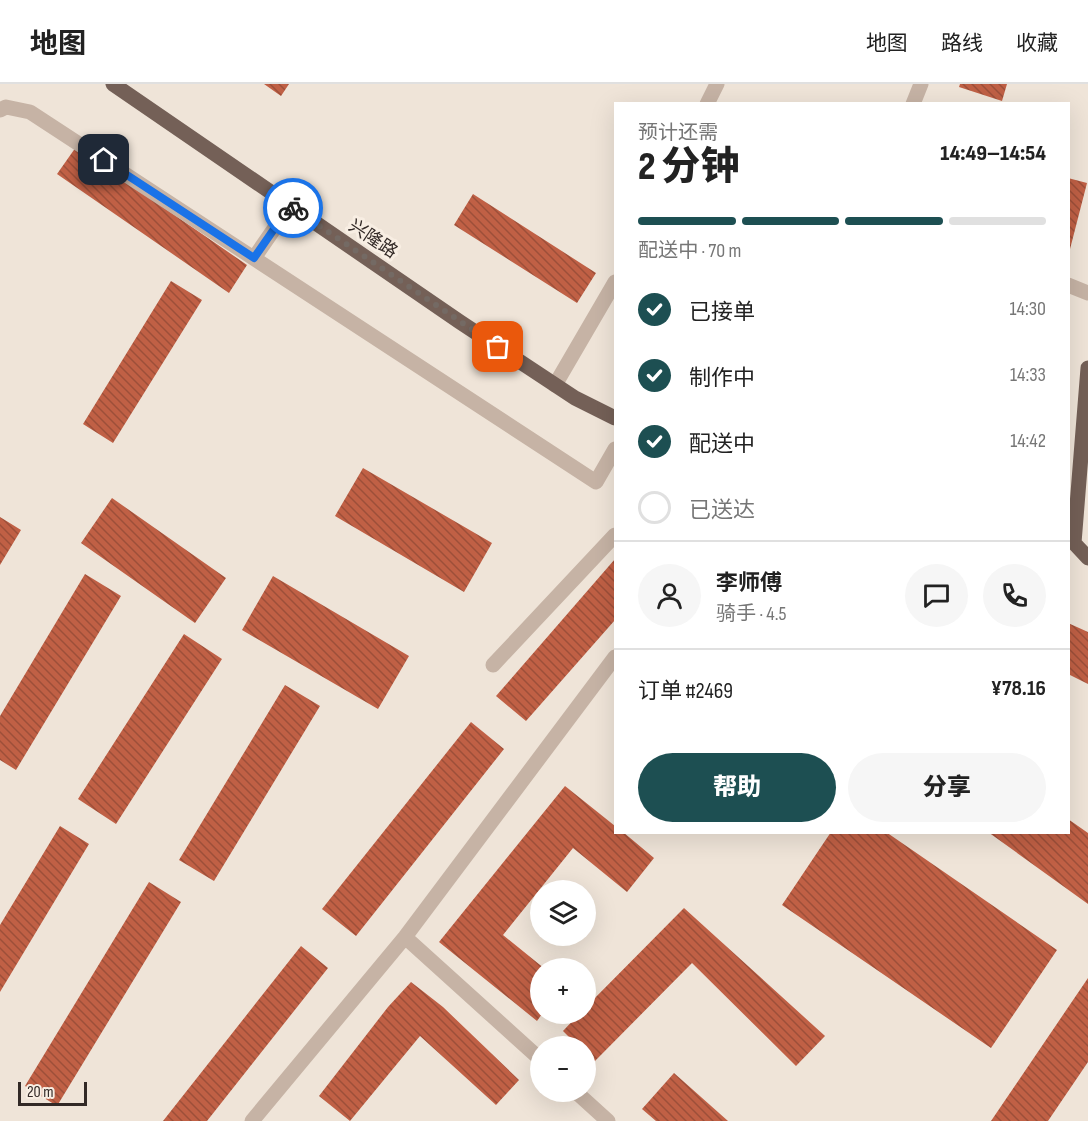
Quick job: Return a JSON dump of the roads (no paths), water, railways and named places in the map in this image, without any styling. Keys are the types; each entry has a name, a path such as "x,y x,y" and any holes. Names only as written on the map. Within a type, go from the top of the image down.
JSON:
{"main road":[{"name":"兴隆路","path":"113,84 555,385 614,418"},
{"path":"1088,368 1071,543 1088,558"}],"street":[{"path":"708,102 717,84"},
{"path":"914,102 921,84"},
{"path":"0,110 6,107 30,112 596,482 614,451"},
{"path":"254,258 290,206"},
{"path":"555,385 614,284"},
{"path":"1070,286 1088,293"},
{"path":"493,665 614,536"},
{"path":"252,1121 405,936 614,658"},
{"path":"405,936 530,1050"},
{"path":"587,1102 608,1121"}]}
